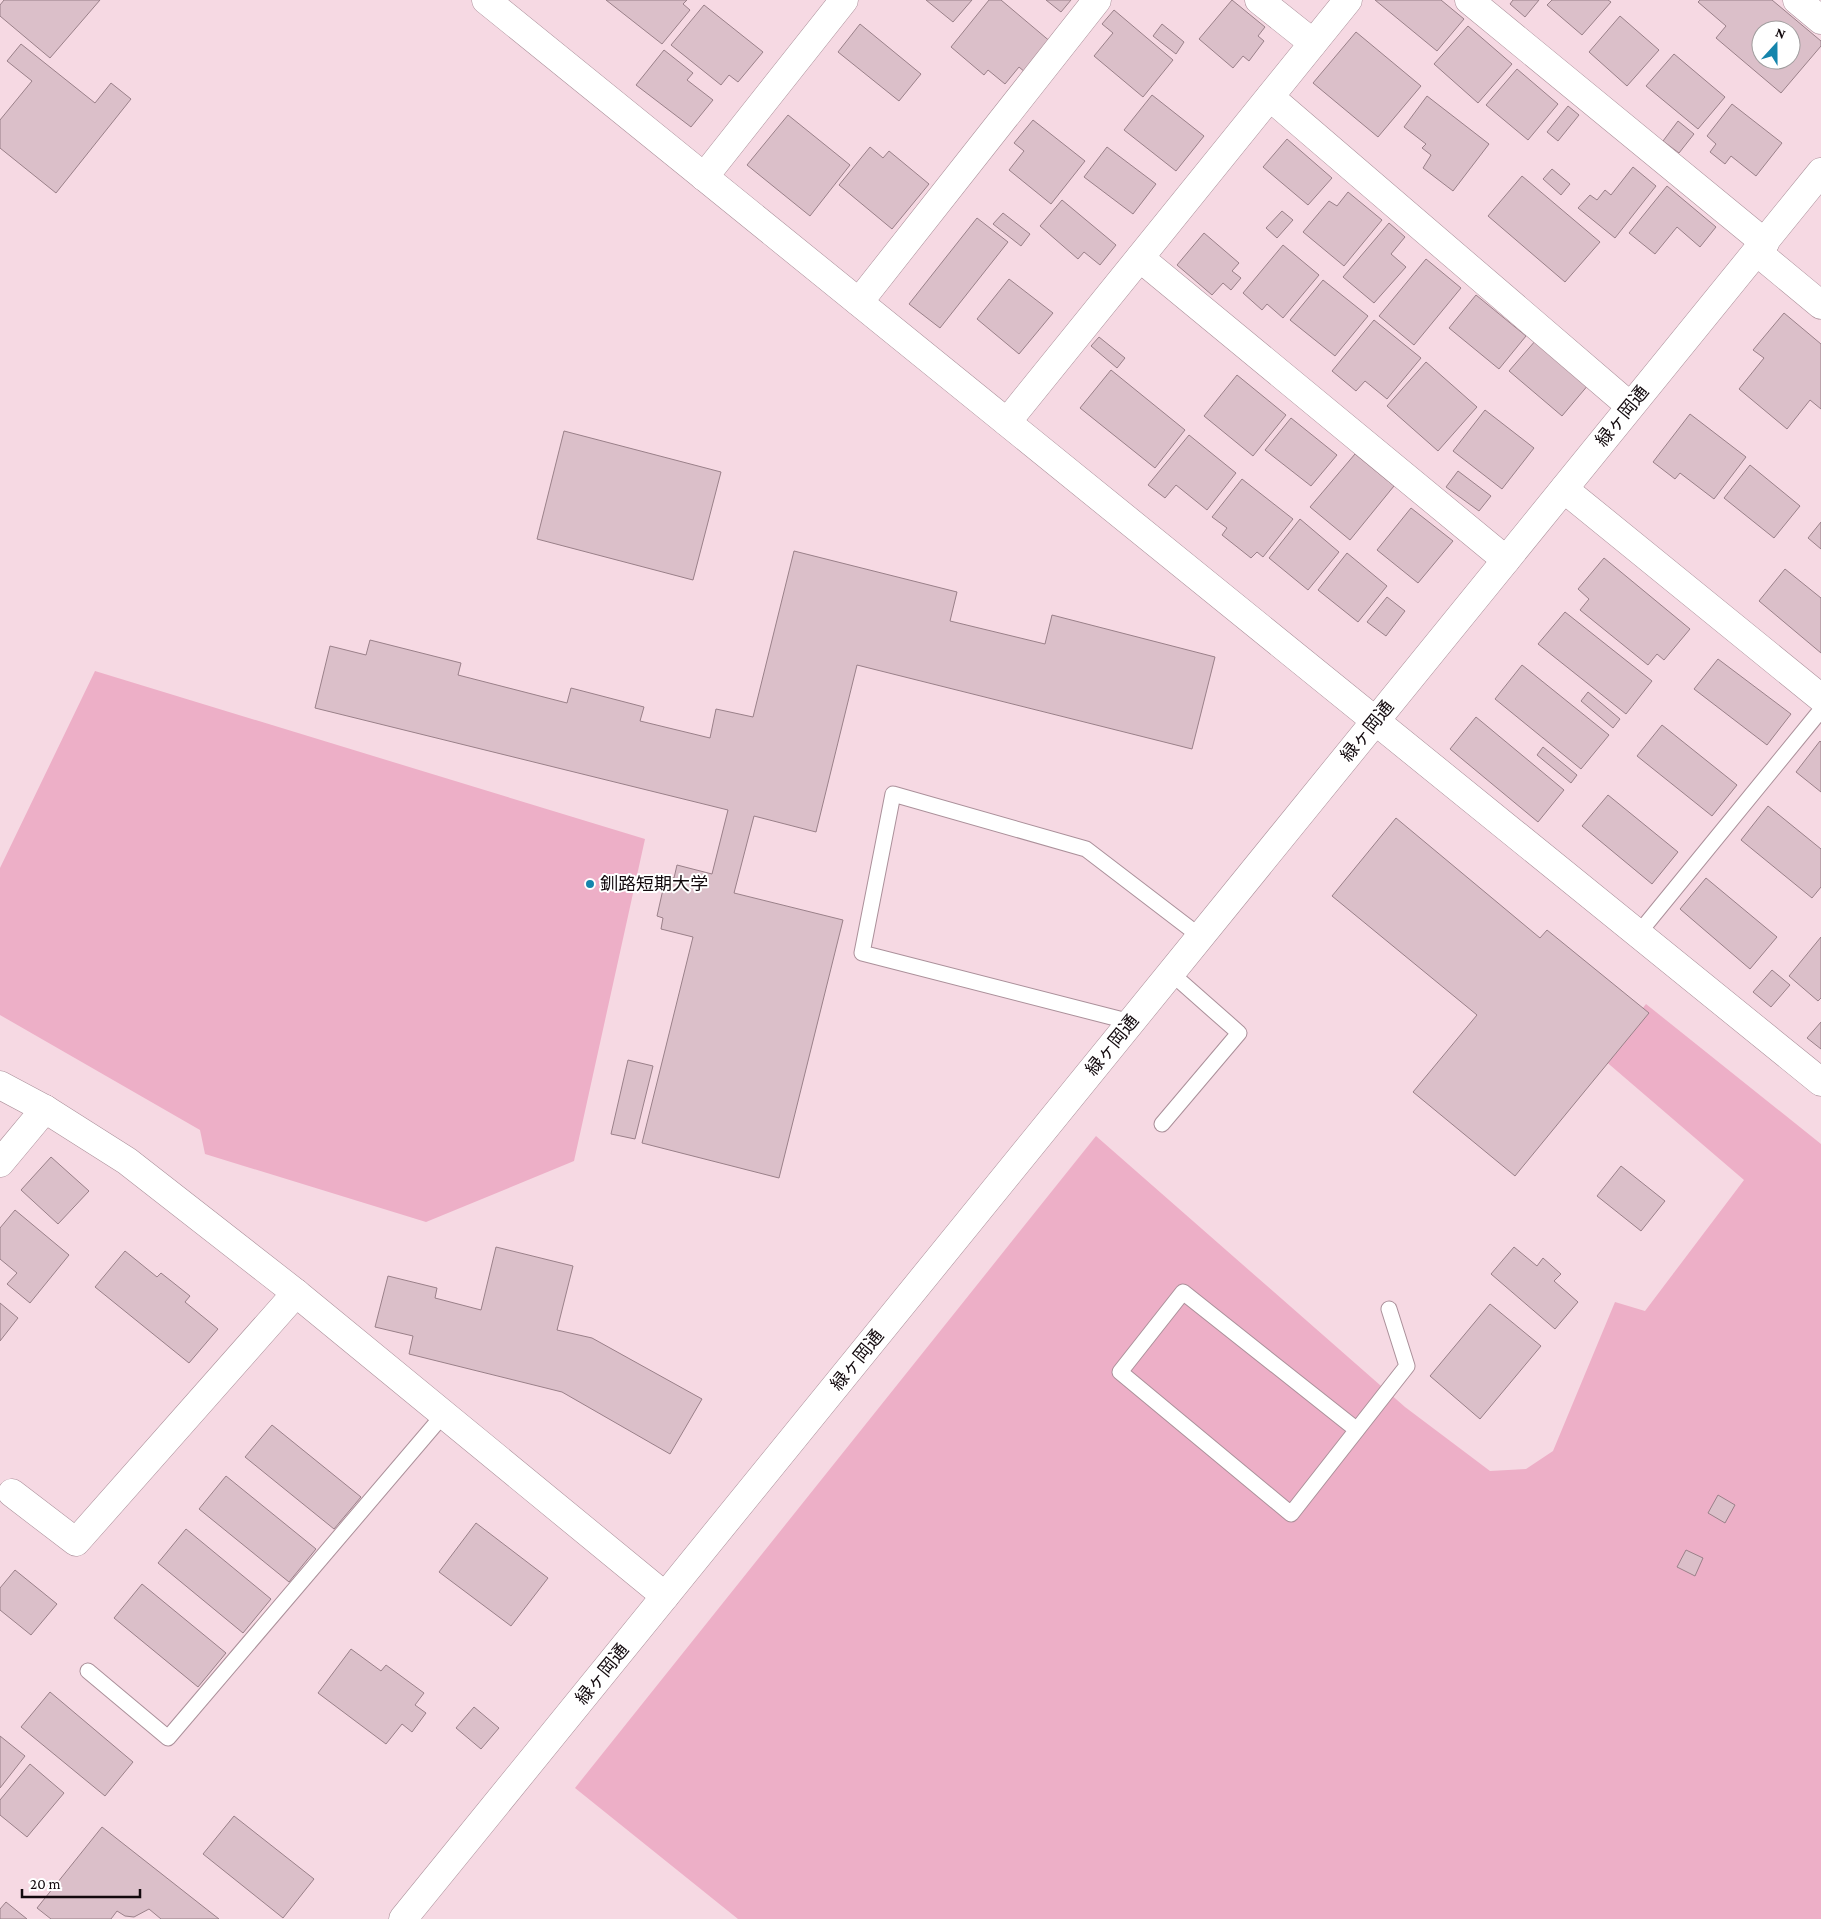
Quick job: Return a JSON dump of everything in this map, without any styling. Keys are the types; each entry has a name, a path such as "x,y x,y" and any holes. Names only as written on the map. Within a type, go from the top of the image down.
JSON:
{"street":[{"path":"486,0 1821,1082"},
{"path":"704,177 844,0"},
{"path":"859,302 1097,0"},
{"path":"1258,0 1313,43"},
{"path":"1007,422 1348,0"},
{"path":"1469,0 1761,248 1821,305"},
{"path":"1797,0 1821,20"},
{"path":"1270,97 1630,406"},
{"name":"緑ヶ岡通","path":"403,1919 1821,172"},
{"path":"1140,258 1506,560"},
{"path":"1564,489 1821,698"},
{"path":"0,1084 46,1109 127,1160 296,1293 666,1596"},
{"path":"0,1163 46,1109"},
{"path":"12,1493 76,1542 296,1293"}],"lane":[{"path":"1638,934 1821,710"},
{"path":"1131,1022 862,953 893,794 1086,848 1200,937"},
{"path":"1162,1124 1239,1033 1171,973"},
{"path":"1357,1430 1183,1292 1120,1372 1291,1514 1357,1430 1407,1366 1389,1310"},
{"path":"88,1671 168,1738 444,1414"}],"shaded area":[{"path":"95,671 645,839 574,1161 426,1222 205,1154 200,1130 0,1015 0,868"},
{"path":"1646,1004 1821,1144 1821,1919 738,1919 575,1788 1096,1136 1405,1407 1490,1471 1526,1469 1553,1451 1615,1302 1645,1311 1744,1180 1603,1059"}],"building":[{"path":"4,0 100,0 50,58 0,16 0,5"},
{"path":"606,0 687,0 683,4 690,10 662,44"},
{"path":"926,0 972,0 953,22"},
{"path":"989,0 1001,0 1052,43 1026,73 1019,67 1005,84 988,70 984,75 951,47"},
{"path":"1046,0 1071,0 1061,12"},
{"path":"1232,0 1265,27 1258,36 1264,41 1249,61 1243,56 1233,68 1199,39"},
{"path":"1375,0 1441,0 1464,19 1437,51"},
{"path":"1513,0 1539,0 1525,17 1510,4"},
{"path":"1552,0 1608,0 1611,2 1582,35 1547,5"},
{"path":"1700,0 1772,0 1796,20 1751,20 1751,68 1716,38 1726,26 1698,2"},
{"path":"704,5 763,52 738,82 729,75 721,85 671,45"},
{"path":"1114,10 1173,60 1143,97 1094,56 1113,33 1102,24"},
{"path":"1620,16 1659,50 1627,86 1589,52"},
{"path":"860,24 921,74 899,101 838,52"},
{"path":"1162,24 1184,42 1176,54 1153,36"},
{"path":"1801,24 1821,41 1821,46 1801,70"},
{"path":"1468,26 1512,64 1478,103 1434,64"},
{"path":"1356,32 1421,86 1378,137 1313,83"},
{"path":"21,44 95,103 111,83 131,99 56,193 0,148 0,120 32,81 7,61"},
{"path":"664,50 693,73 687,80 713,100 691,127 636,85"},
{"path":"1674,54 1725,97 1698,129 1646,86"},
{"path":"1517,69 1558,104 1528,140 1486,105"},
{"path":"1754,70 1801,70 1781,93"},
{"path":"1152,95 1204,136 1176,171 1124,130"},
{"path":"1427,96 1489,144 1453,191 1423,168 1431,155 1422,148 1426,144 1404,127"},
{"path":"1732,104 1782,143 1756,176 1731,156 1725,164 1710,152 1716,144 1707,136"},
{"path":"1568,106 1579,115 1558,141 1547,132"},
{"path":"788,115 850,165 810,216 747,165"},
{"path":"1033,120 1085,161 1051,204 1009,170 1024,151 1014,143"},
{"path":"1678,121 1694,134 1679,153 1663,141"},
{"path":"1287,139 1332,178 1308,205 1263,167"},
{"path":"870,147 883,158 889,151 929,184 892,229 839,185"},
{"path":"1107,147 1156,184 1133,214 1084,177"},
{"path":"1633,167 1656,186 1615,238 1578,208 1590,195 1597,200 1605,190 1611,195"},
{"path":"1552,169 1570,184 1561,195 1543,179"},
{"path":"1522,176 1600,242 1565,282 1488,216"},
{"path":"1667,186 1716,227 1700,247 1677,227 1655,254 1629,233"},
{"path":"1348,192 1382,220 1344,266 1303,232 1329,201 1337,206"},
{"path":"1062,200 1116,245 1100,265 1084,252 1078,259 1040,226"},
{"path":"1282,211 1293,220 1277,238 1266,228"},
{"path":"1003,213 1030,234 1021,246 993,224"},
{"path":"977,218 1008,242 940,328 909,304"},
{"path":"1389,223 1405,237 1391,254 1406,267 1374,303 1343,277"},
{"path":"1204,233 1239,263 1232,271 1241,278 1231,290 1223,283 1212,295 1177,265"},
{"path":"1283,245 1319,275 1283,318 1267,304 1262,310 1243,293"},
{"path":"1426,259 1461,288 1414,345 1379,316"},
{"path":"1009,279 1053,313 1019,354 977,319"},
{"path":"1323,280 1368,316 1335,356 1290,320"},
{"path":"1476,295 1526,336 1499,369 1449,328"},
{"path":"1784,313 1821,344 1821,409 1810,400 1787,429 1739,389 1764,358 1753,350"},
{"path":"1374,320 1421,358 1387,399 1365,381 1356,391 1332,371"},
{"path":"1099,337 1125,358 1117,368 1091,346"},
{"path":"1536,340 1589,384 1562,416 1509,371"},
{"path":"1426,362 1477,407 1438,451 1387,406"},
{"path":"1111,370 1185,430 1155,468 1080,408"},
{"path":"1237,375 1286,415 1253,456 1204,416"},
{"path":"1485,410 1534,448 1502,489 1453,451"},
{"path":"1690,414 1746,457 1714,499 1680,473 1675,479 1653,462"},
{"path":"1291,418 1337,455 1311,486 1265,450"},
{"path":"564,431 721,472 693,580 537,539"},
{"path":"1189,435 1236,473 1207,510 1176,485 1165,498 1148,485"},
{"path":"1355,454 1394,486 1350,540 1310,507"},
{"path":"1750,465 1800,506 1774,538 1724,498"},
{"path":"1458,471 1491,496 1479,511 1446,487"},
{"path":"1242,479 1293,519 1263,557 1257,552 1251,558 1222,535 1227,528 1212,517"},
{"path":"1411,508 1453,541 1418,583 1377,550"},
{"path":"1300,519 1339,552 1308,590 1269,558"},
{"path":"1821,522 1821,549 1808,538"},
{"path":"794,551 957,592 950,621 1045,644 1052,615 1215,657 1192,749 857,665 816,832 754,816 734,893 843,920 779,1178 642,1143 693,937 661,929 663,918 657,916 666,876 674,878 677,865 712,874 728,810 315,708 330,646 366,655 370,640 461,663 458,675 567,703 571,688 644,707 640,721 710,738 716,709 753,717"},
{"path":"1347,553 1387,586 1358,622 1318,590"},
{"path":"1604,558 1690,629 1664,660 1657,654 1648,665 1580,610 1589,599 1578,589"},
{"path":"1785,569 1821,598 1821,653 1759,601"},
{"path":"1387,597 1405,611 1386,636 1367,622"},
{"path":"1565,612 1652,681 1626,714 1538,644"},
{"path":"1718,659 1791,714 1767,745 1694,689"},
{"path":"1522,665 1609,735 1581,769 1495,699"},
{"path":"1588,692 1620,719 1613,728 1581,701"},
{"path":"1476,717 1564,790 1538,822 1450,749"},
{"path":"1662,725 1737,785 1712,816 1637,756"},
{"path":"1821,742 1821,792 1796,772"},
{"path":"1543,747 1577,775 1571,783 1537,755"},
{"path":"1608,795 1678,852 1652,884 1582,826"},
{"path":"1768,806 1821,849 1821,887 1812,898 1741,840"},
{"path":"1396,818 1540,938 1547,930 1649,1013 1515,1176 1413,1092 1477,1015 1332,896"},
{"path":"1706,878 1777,937 1750,969 1680,909"},
{"path":"1821,937 1821,998 1818,1001 1789,976"},
{"path":"1772,970 1790,985 1771,1007 1753,992"},
{"path":"1821,1022 1821,1049 1807,1038"},
{"path":"628,1060 653,1066 635,1139 611,1134"},
{"path":"51,1157 89,1191 58,1224 21,1190"},
{"path":"1621,1166 1665,1201 1641,1231 1597,1196"},
{"path":"15,1210 69,1255 30,1303 7,1284 17,1273 0,1259 0,1228"},
{"path":"496,1247 573,1266 557,1330 592,1338 702,1399 670,1454 562,1392 409,1354 413,1336 375,1327 388,1276 437,1288 435,1298 481,1310"},
{"path":"1514,1247 1537,1266 1543,1258 1561,1274 1554,1281 1578,1302 1555,1329 1491,1274"},
{"path":"125,1251 157,1277 161,1273 190,1296 185,1302 218,1329 189,1363 95,1287"},
{"path":"0,1303 18,1318 0,1341"},
{"path":"1490,1304 1541,1346 1480,1419 1430,1376"},
{"path":"272,1425 361,1497 334,1529 245,1457"},
{"path":"226,1476 316,1549 289,1582 199,1509"},
{"path":"1718,1495 1735,1505 1725,1523 1708,1513"},
{"path":"476,1523 548,1578 511,1626 439,1572"},
{"path":"186,1529 271,1599 243,1633 158,1563"},
{"path":"1686,1550 1703,1558 1695,1576 1677,1567"},
{"path":"15,1570 57,1604 31,1635 0,1610 0,1588"},
{"path":"142,1584 226,1653 198,1687 114,1618"},
{"path":"351,1649 381,1671 386,1665 424,1693 415,1705 426,1713 412,1732 402,1724 386,1744 318,1693"},
{"path":"50,1692 133,1762 105,1796 21,1727"},
{"path":"474,1707 499,1728 481,1749 456,1728"},
{"path":"0,1736 25,1756 0,1788"},
{"path":"30,1764 64,1793 27,1837 0,1815 0,1800"},
{"path":"234,1816 314,1879 283,1918 203,1854"},
{"path":"102,1827 219,1919 161,1919 149,1909 134,1917 125,1916 117,1911 111,1919 51,1919 37,1908"},
{"path":"6,1902 27,1919 0,1919 0,1909"}],"place":[{"name":"釧路短期大学","path":"590,884"}]}
